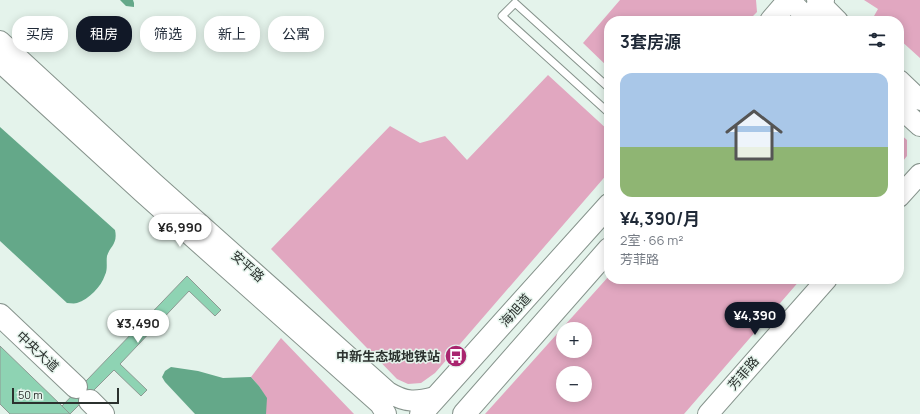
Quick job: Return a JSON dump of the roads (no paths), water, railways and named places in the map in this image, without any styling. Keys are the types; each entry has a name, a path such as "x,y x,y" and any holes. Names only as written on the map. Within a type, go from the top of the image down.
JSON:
{"main road":[{"path":"776,16 790,0 826,16"},
{"name":"安平路","path":"0,41 154,183 388,392 404,400 412,401 427,400 436,397"},
{"name":"安平路","path":"0,62 137,188 380,404 386,414"},
{"path":"904,85 920,100"},
{"path":"904,112 920,126"},
{"path":"904,192 920,174"},
{"name":"海旭道","path":"421,414 604,211"},
{"path":"464,414 604,256"},
{"name":"芳菲路","path":"708,414 823,284"},
{"name":"中央大道","path":"0,315 90,400"}],"lane":[{"path":"604,83 515,3 502,16 604,108"}],"place":[{"name":"中新生态城地铁站","path":"456,356"}]}
